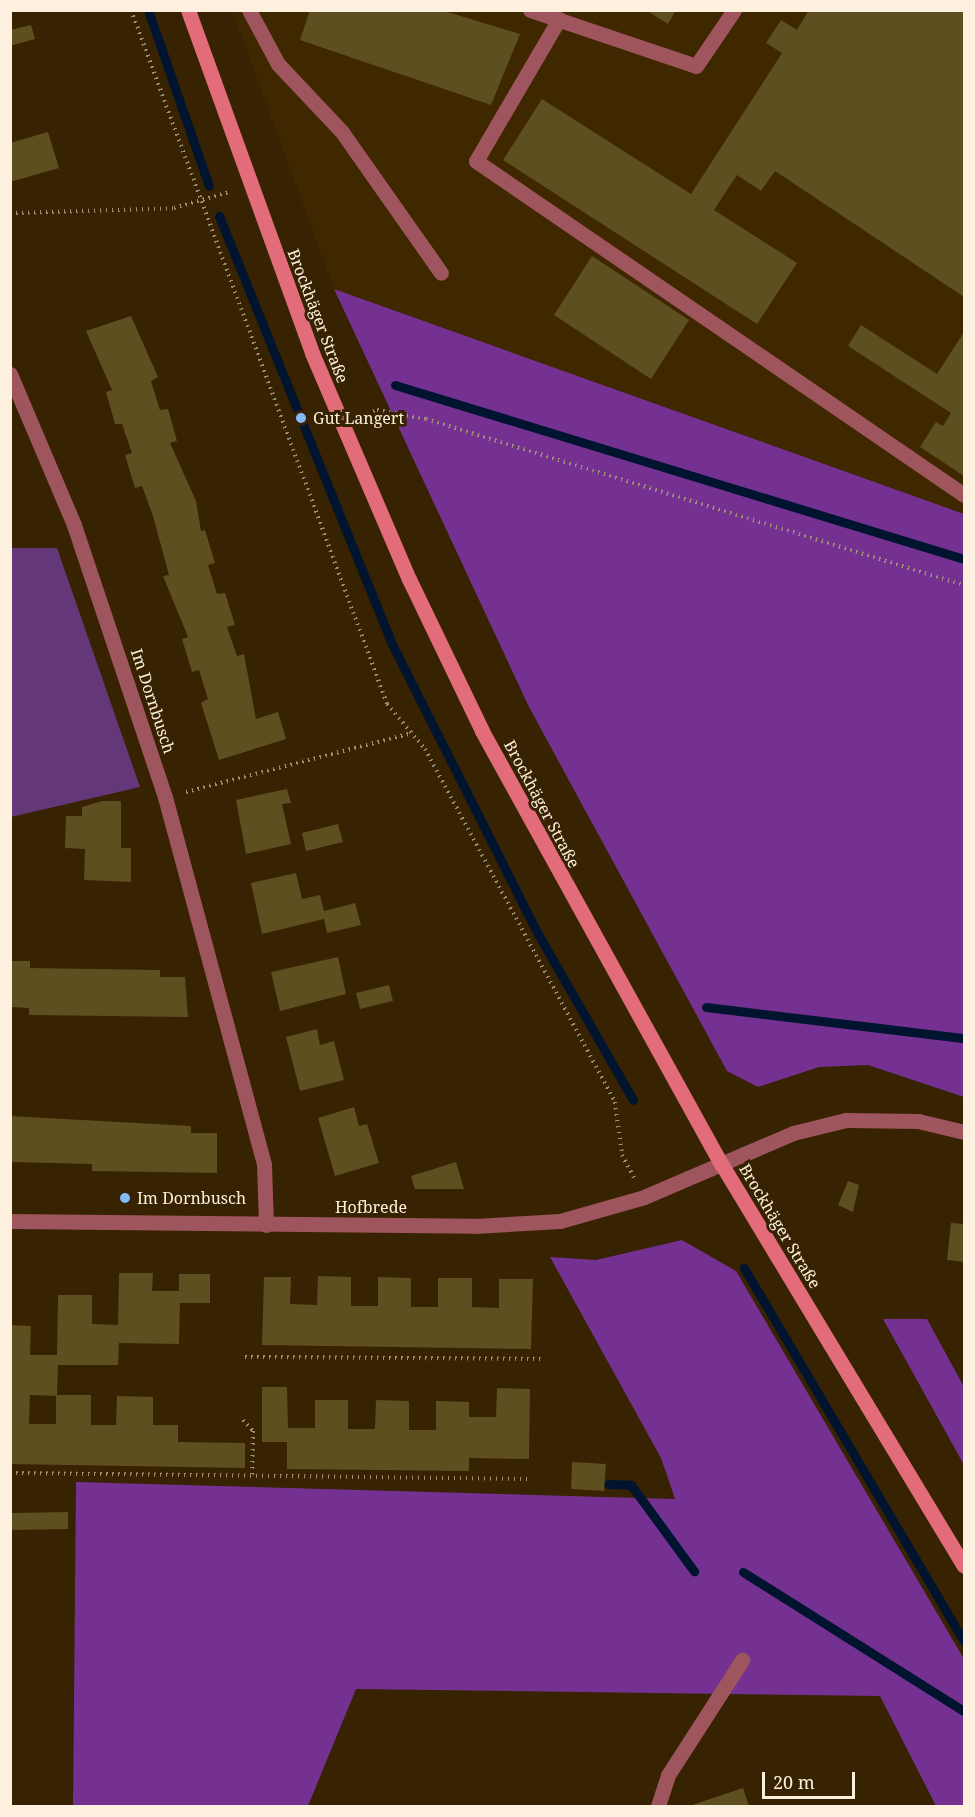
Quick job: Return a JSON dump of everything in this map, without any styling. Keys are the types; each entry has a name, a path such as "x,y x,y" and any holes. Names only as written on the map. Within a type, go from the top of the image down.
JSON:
{"main road":[{"name":"Brockhäger Straße","path":"188,10 250,185 342,423 482,731 722,1165 964,1566"}],"street":[{"path":"249,10 278,64 342,132 441,273"},
{"path":"530,10 696,66 734,10"},
{"path":"559,19 476,161 964,495"},
{"name":"Im Dornbusch","path":"10,374 74,525 165,797 264,1164 266,1225"},
{"name":"Hofbrede","path":"10,1221 266,1225 560,1221 644,1197 793,1133 846,1120 918,1121 964,1132"},
{"path":"658,1806 668,1775 742,1660"}],"path":[{"path":"131,10 387,704 412,733 615,1102 622,1155 644,1197"},
{"path":"10,213 174,208 250,185"},
{"path":"342,423 377,410 426,419 964,585"},
{"path":"165,797 412,733"},
{"path":"245,1358 542,1359"},
{"path":"243,1420 253,1431 252,1475"},
{"path":"10,1473 527,1479"}],"shaded area":[{"path":"232,11 964,11 964,514 334,289"},
{"path":"334,289 964,514 964,1097 868,1065 819,1067 758,1087 727,1071 529,707"},
{"path":"11,548 57,548 140,787 11,817"},
{"path":"682,1240 736,1271 964,1659 964,1806 936,1806 880,1696 356,1689 308,1806 73,1806 76,1482 675,1499 661,1458 550,1257 596,1260"},
{"path":"883,1319 927,1319 964,1387 964,1465"}],"building":[{"path":"310,10 441,10 520,34 491,105 300,40"},
{"path":"646,10 676,10 668,24"},
{"path":"809,10 964,10 964,297 775,171 761,191 737,175 714,210 797,263 757,324 503,160 542,99 691,194 782,53 766,43 781,20 797,30"},
{"path":"31,25 35,39 10,46 10,30"},
{"path":"48,132 59,168 10,182 10,143"},
{"path":"592,256 689,320 651,379 554,315"},
{"path":"131,316 158,377 151,381 160,410 168,409 177,441 170,443 196,501 201,531 205,530 215,563 208,565 217,594 225,593 235,625 227,627 237,656 244,654 256,719 278,712 286,739 219,760 201,703 208,699 199,670 192,672 182,639 188,637 163,576 169,575 153,516 142,486 135,488 125,455 132,453 122,424 115,424 106,392 112,390 86,331"},
{"path":"861,325 937,374 964,332 964,476 920,447 936,422 943,426 951,413 848,346"},
{"path":"287,789 291,803 282,804 291,844 246,854 236,800"},
{"path":"102,801 121,801 121,848 131,848 131,882 84,880 85,849 65,848 66,816 82,816 82,807"},
{"path":"338,824 343,842 306,851 302,833"},
{"path":"296,873 302,899 320,895 324,911 355,903 361,925 327,933 324,919 262,934 251,883"},
{"path":"338,957 346,994 280,1011 271,972"},
{"path":"10,961 30,961 30,968 160,970 160,977 185,977 188,1017 29,1015 29,1008 10,1007"},
{"path":"389,985 393,1001 360,1009 356,993"},
{"path":"317,1029 320,1045 334,1041 344,1080 300,1091 286,1037"},
{"path":"354,1107 359,1126 367,1124 379,1163 335,1176 318,1118"},
{"path":"10,1116 191,1126 191,1133 217,1133 217,1173 92,1171 92,1164 10,1162"},
{"path":"456,1162 464,1189 415,1189 411,1176"},
{"path":"848,1181 859,1185 853,1212 838,1205"},
{"path":"951,1223 964,1224 964,1262 947,1260"},
{"path":"119,1273 153,1273 152,1291 179,1291 179,1274 210,1274 210,1303 180,1303 179,1344 119,1343 118,1365 58,1365 57,1395 91,1395 91,1425 116,1425 117,1396 153,1397 153,1425 178,1425 178,1442 245,1443 245,1468 10,1464 10,1325 31,1326 30,1355 57,1355 58,1295 92,1295 92,1324 118,1325","holes":["30,1395 56,1396 56,1424 29,1424"]},
{"path":"318,1276 351,1277 351,1306 378,1306 378,1277 411,1278 411,1307 438,1307 438,1278 472,1278 472,1307 499,1308 499,1279 533,1279 531,1349 262,1345 264,1277 291,1277 290,1304 317,1305"},
{"path":"262,1387 287,1387 288,1428 315,1428 315,1400 348,1400 348,1429 375,1429 376,1400 409,1401 409,1430 436,1430 436,1401 469,1402 469,1417 496,1417 497,1388 530,1389 529,1459 469,1458 469,1471 287,1469 287,1442 262,1442"},
{"path":"572,1462 606,1464 604,1491 571,1489"},
{"path":"68,1512 68,1529 10,1530 10,1513"},
{"path":"743,1788 749,1806 689,1806"}],"waterway":[{"path":"148,10 209,186"},
{"path":"219,216 392,644 538,934 633,1100"},
{"path":"395,385 964,559"},
{"path":"706,1007 964,1038"},
{"path":"744,1268 964,1641"},
{"path":"608,1484 631,1485 694,1571"},
{"path":"743,1572 964,1711"}],"place":[{"name":"Gut Langert","path":"301,418"},
{"name":"Im Dornbusch","path":"125,1198"}]}
